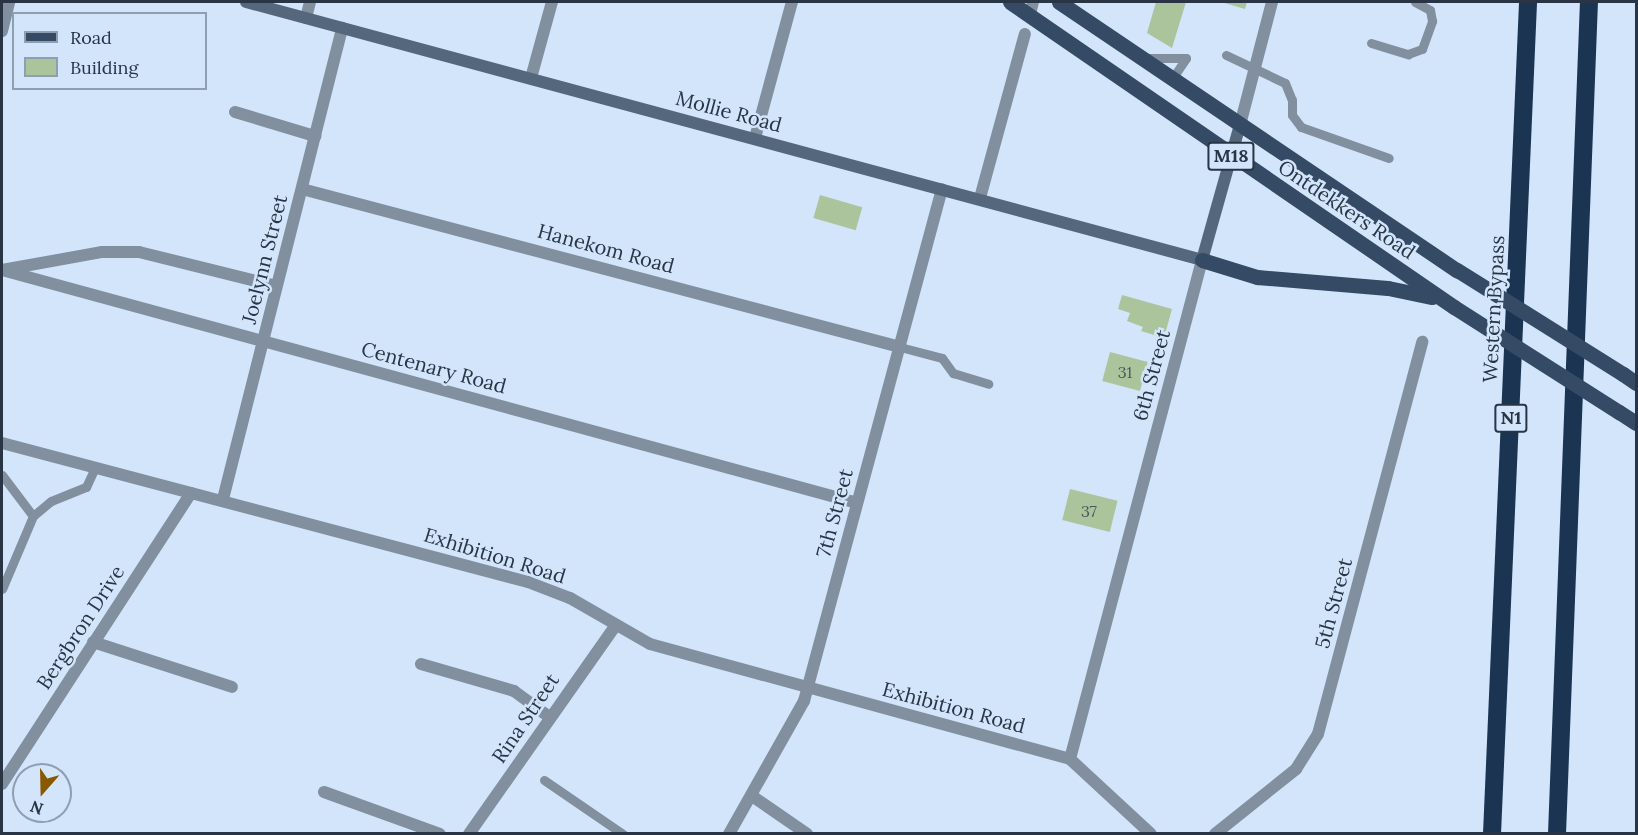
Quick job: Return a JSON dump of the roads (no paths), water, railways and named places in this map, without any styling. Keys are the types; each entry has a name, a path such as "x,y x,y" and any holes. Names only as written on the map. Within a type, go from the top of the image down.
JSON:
{"highway":[{"name":"Western Bypass","path":"1492,834 1528,2"},
{"path":"1557,834 1589,2"}],"main road":[{"name":"Mollie Road","path":"246,2 980,198 1202,260"},
{"name":"Ontdekkers Road","path":"1010,2 1032,8 1233,157 1450,304 1636,423"},
{"name":"Ontdekkers Road","path":"1059,2 1457,270 1636,383"},
{"name":"6th Street","path":"1202,260 1233,157 1240,125"},
{"path":"1202,260 1257,277 1388,288 1450,304"}],"street":[{"path":"2,31 9,2"},
{"path":"306,18 310,2"},
{"path":"531,78 552,2"},
{"path":"755,138 792,2"},
{"name":"6th Street","path":"1240,125 1272,2"},
{"name":"Joelynn Street","path":"223,500 342,28"},
{"path":"980,198 1025,34"},
{"path":"235,112 315,136"},
{"name":"Hanekom Road","path":"302,189 900,347"},
{"name":"7th Street","path":"729,834 798,713 808,687 942,189"},
{"name":"Centenary Road","path":"2,270 102,252 139,252 276,286"},
{"name":"6th Street","path":"1070,759 1202,260"},
{"name":"Centenary Road","path":"2,270 857,503"},
{"name":"5th Street","path":"1215,834 1296,769 1318,734 1422,342"},
{"name":"Exhibition Road","path":"2,443 538,585 570,598 615,626 650,644 1070,759 1151,834"},
{"name":"Bergbron Drive","path":"2,784 191,493"},
{"name":"Rina Street","path":"469,834 548,716 615,626"},
{"path":"93,642 231,687"},
{"path":"421,664 514,691 548,716"},
{"path":"324,792 440,834"},
{"path":"752,796 807,834"}],"lane":[{"path":"1371,43 1408,54 1422,49 1432,21 1430,10 1415,2"},
{"path":"1226,55 1285,83 1292,100 1292,115 1301,127 1389,158"},
{"path":"1140,58 1186,58 1172,79"},
{"path":"900,347 945,359 953,373 988,384"},
{"path":"2,589 33,516 51,501 86,487 95,468"},
{"path":"2,475 33,516"},
{"path":"544,780 623,834"}]}
